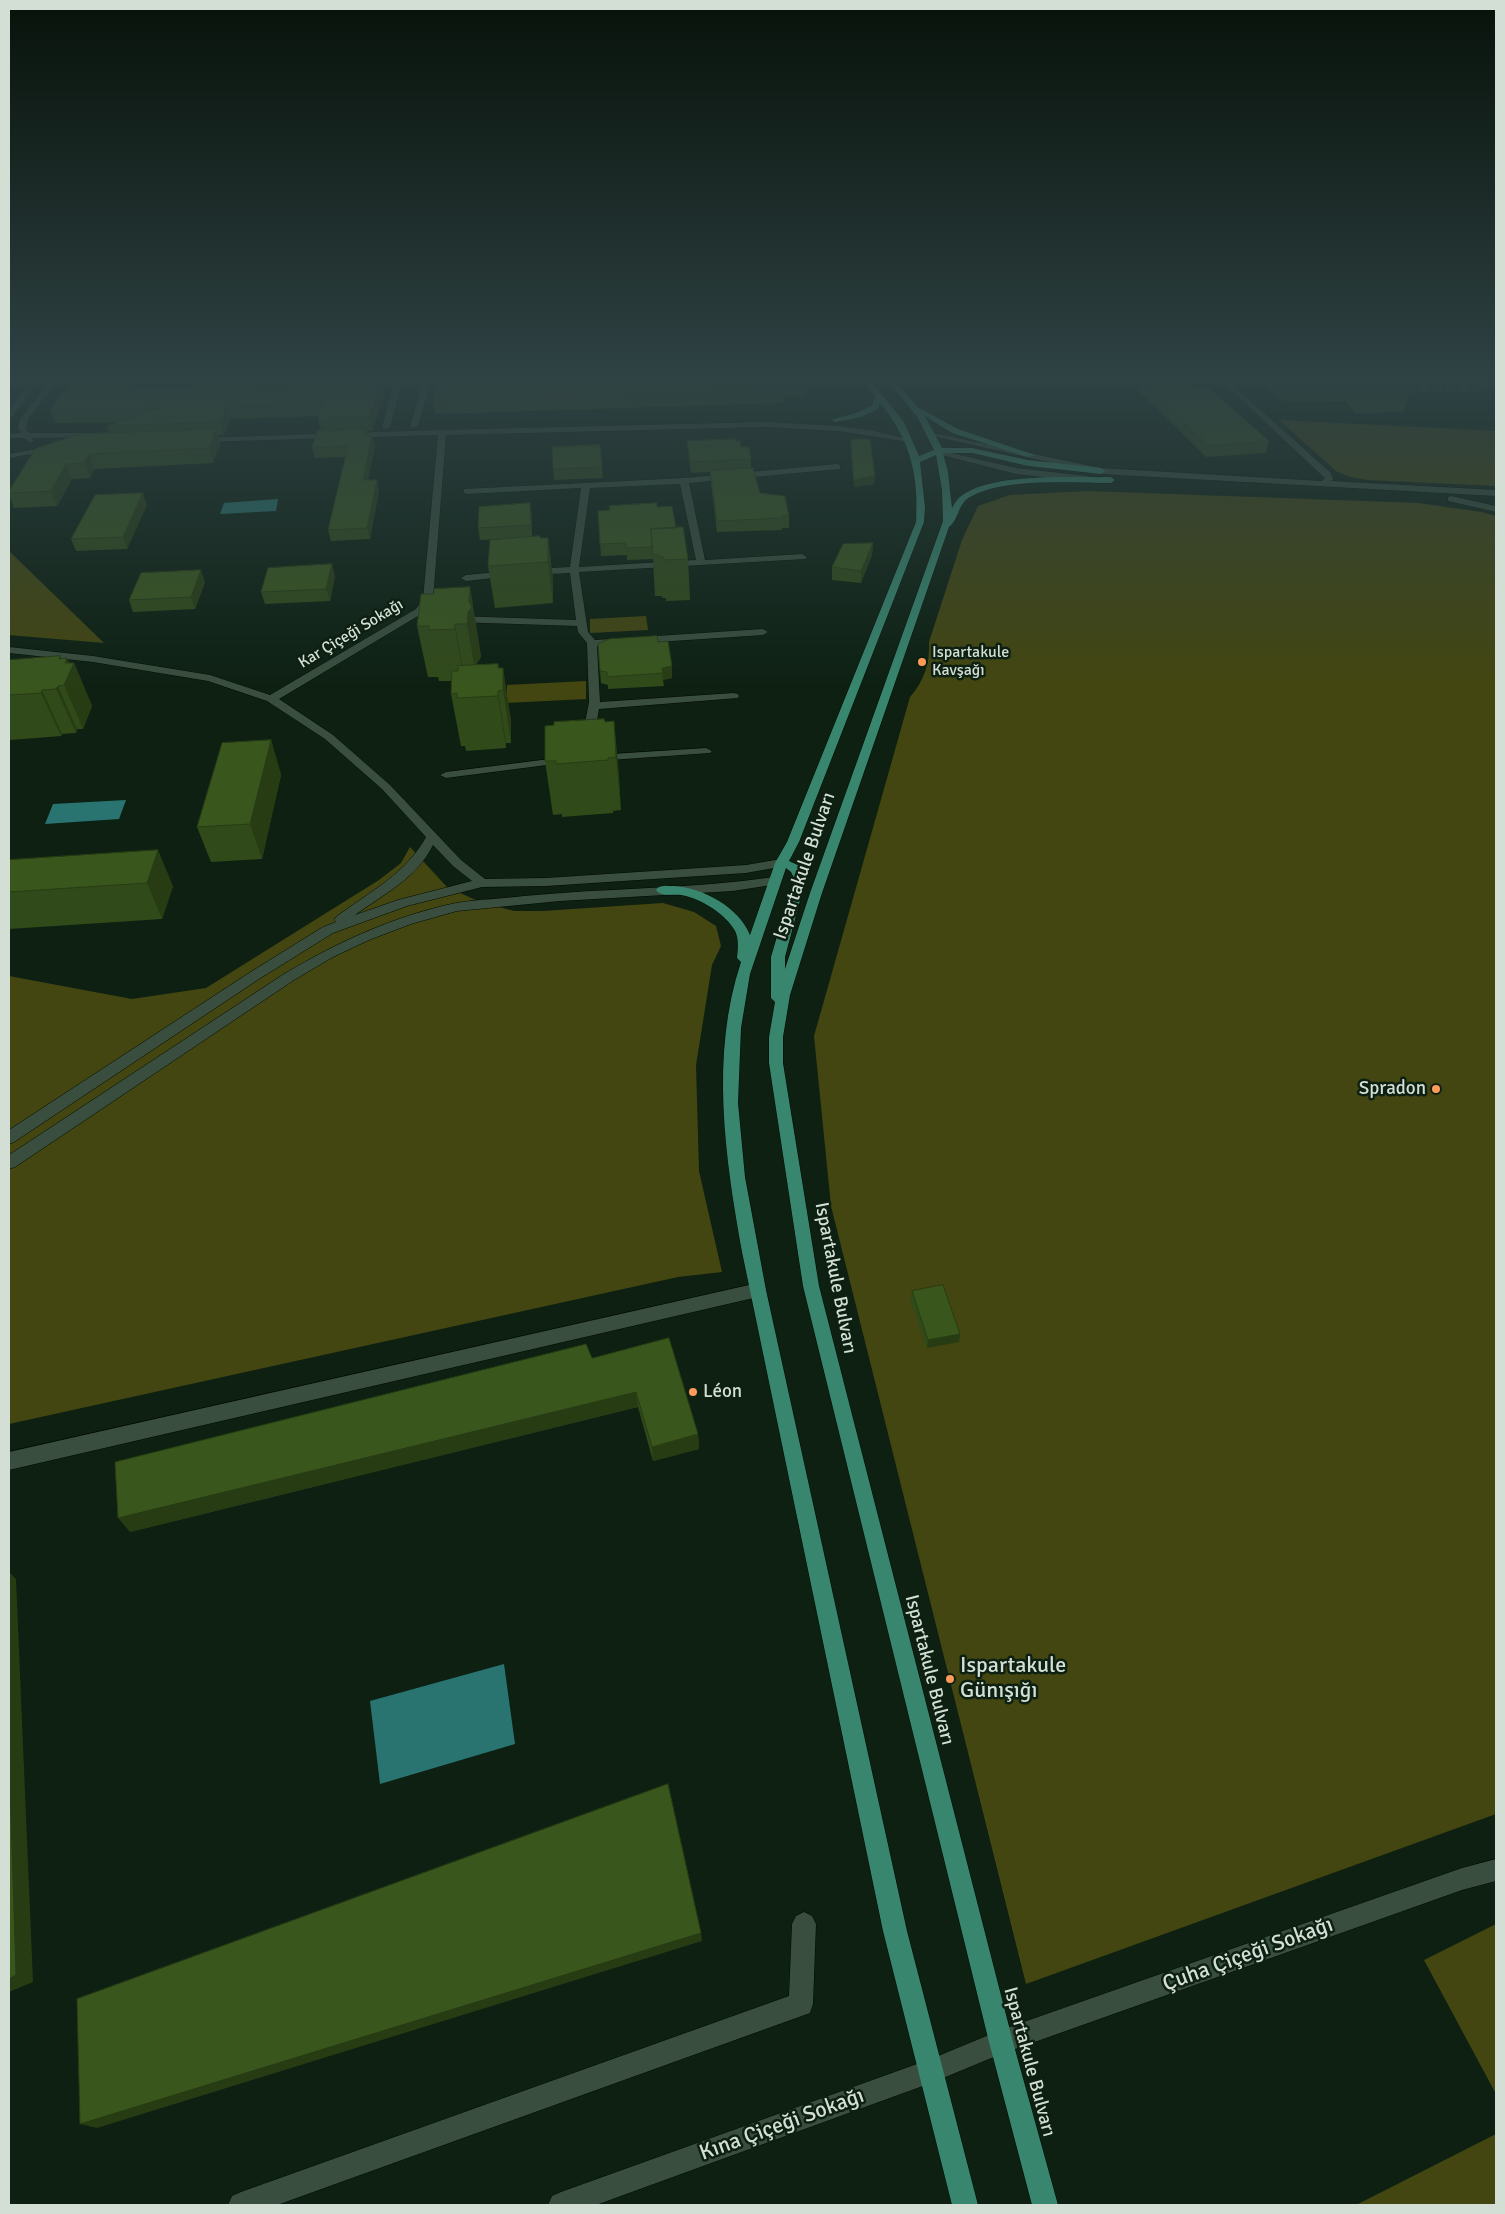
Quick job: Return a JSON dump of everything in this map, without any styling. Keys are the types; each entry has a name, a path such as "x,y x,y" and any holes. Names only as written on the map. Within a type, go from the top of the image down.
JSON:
{"main road":[{"name":"Ispartakule Bulvarı","path":"919,482 922,508 920,522 793,842 781,863 774,881 740,987 730,1060 732,1136 743,1216 758,1290 895,1931 965,2205"},
{"name":"Ispartakule Bulvarı","path":"944,482 948,515 946,528 783,995 776,1037 776,1063 811,1286 1001,2042 1045,2205"},
{"path":"946,528 962,500 982,489 1004,484 1049,482"},
{"path":"776,1037 778,957 800,878 793,866 781,863"},
{"path":"774,881 815,875 826,868"},
{"path":"662,890 686,892 700,898 718,908 741,929 745,944 740,987"}],"street":[{"name":"Kar Çiçeği Sokağı","path":"271,699 420,610 428,599 438,482"},
{"path":"467,491 652,482"},
{"path":"684,482 701,562"},
{"path":"1157,482 1388,494 1496,502"},
{"path":"1286,482 1316,482"},
{"path":"1330,482 1494,493"},
{"path":"578,752 589,737 596,706 592,643 583,632 574,569 586,485"},
{"path":"1462,500 1496,509"},
{"path":"466,578 574,569 802,557"},
{"path":"456,619 583,623"},
{"path":"592,643 763,632"},
{"path":"9,650 93,659 210,678 271,699 329,737 386,787 458,863 482,883"},
{"path":"596,706 734,696"},
{"path":"446,775 578,752 706,751"},
{"path":"9,1138 254,976 327,931 403,877 417,862 432,836"},
{"path":"327,931 403,903 482,883 546,882 746,869 781,863"},
{"path":"9,1163 231,1015 328,954 385,928 457,907 499,901 733,887 774,881"},
{"path":"457,907 477,894 482,883"},
{"path":"9,1461 758,1290"},
{"name":"Çuha Çiçeği Sokağı","path":"1001,2042 1452,1882 1496,1870"},
{"path":"241,2205 801,2004 804,1924"},
{"name":"Kına Çiçeği Sokağı","path":"561,2205 931,2071 1001,2042"}],"shaded area":[{"path":"1417,482 1496,482 1496,486"},
{"path":"1089,491 1418,503 1482,512 1496,516 1496,1814 1026,1984 831,1206 814,1036 910,697 919,685 925,672 929,642 962,540 978,506 1010,495"},
{"path":"9,551 104,643 9,635"},
{"path":"646,616 648,630 590,633 590,619"},
{"path":"586,681 586,699 506,703 507,685"},
{"path":"410,847 447,887 480,902 514,911 543,911 663,903 694,912 716,926 721,946 712,965 696,1065 699,1171 722,1272 678,1277 9,1424 9,976 132,999 206,988 379,880 401,863"},
{"path":"1496,1924 1496,2094 1424,1960"},
{"path":"1496,2134 1496,2205 1356,2205"}],"water":[{"path":"278,499 276,511 220,514 224,503"},
{"path":"126,800 119,819 45,824 53,804"},
{"path":"504,1664 515,1744 380,1784 370,1701"}],"building":[{"path":"14,482 56,482 51,491 9,493"},
{"path":"339,482 377,482 367,528 328,530"},
{"path":"712,482 757,482 760,493 785,496 789,516 782,516 783,518 717,521"},
{"path":"143,493 123,537 71,539 95,495"},
{"path":"530,503 531,525 478,528 479,507"},
{"path":"657,503 657,507 672,506 676,528 651,529 652,547 626,548 626,543 600,544 598,511 610,510 609,506"},
{"path":"683,527 688,559 664,560 664,557 653,555 651,529"},
{"path":"540,536 540,538 548,538 548,562 488,566 490,540"},
{"path":"873,543 861,571 832,567 843,544"},
{"path":"332,564 326,589 261,592 268,568"},
{"path":"201,570 191,597 129,600 141,573"},
{"path":"470,587 469,602 472,607 468,612 467,624 455,624 455,629 429,630 429,626 417,626 421,594 434,594 434,589"},
{"path":"657,636 658,642 668,641 672,666 662,668 663,673 607,677 607,672 600,671 598,644 609,639"},
{"path":"60,656 59,659 67,658 65,663 74,663 64,685 58,686 56,689 42,690 41,693 9,695 10,660"},
{"path":"498,664 498,668 503,668 503,690 498,691 498,696 457,698 457,693 451,694 452,671 458,671 458,666"},
{"path":"604,719 605,722 614,721 616,757 608,758 608,760 556,764 556,761 545,761 545,726 554,725 554,722"},
{"path":"271,740 250,824 197,827 222,743"},
{"path":"158,850 147,883 9,892 9,860"},
{"path":"943,1285 960,1334 928,1340 912,1291"},
{"path":"669,1338 698,1434 652,1447 636,1392 118,1518 115,1462 586,1344 592,1358"},
{"path":"9,1753 16,1975 9,1979"},
{"path":"668,1784 701,1933 80,2124 77,1999"}],"place":[{"name":"Ispartakule Kavşağı","path":"922,662"},
{"name":"Spradon","path":"1436,1089"},
{"name":"Léon","path":"693,1392"},
{"name":"Ispartakule Günışığı","path":"950,1679"}]}
